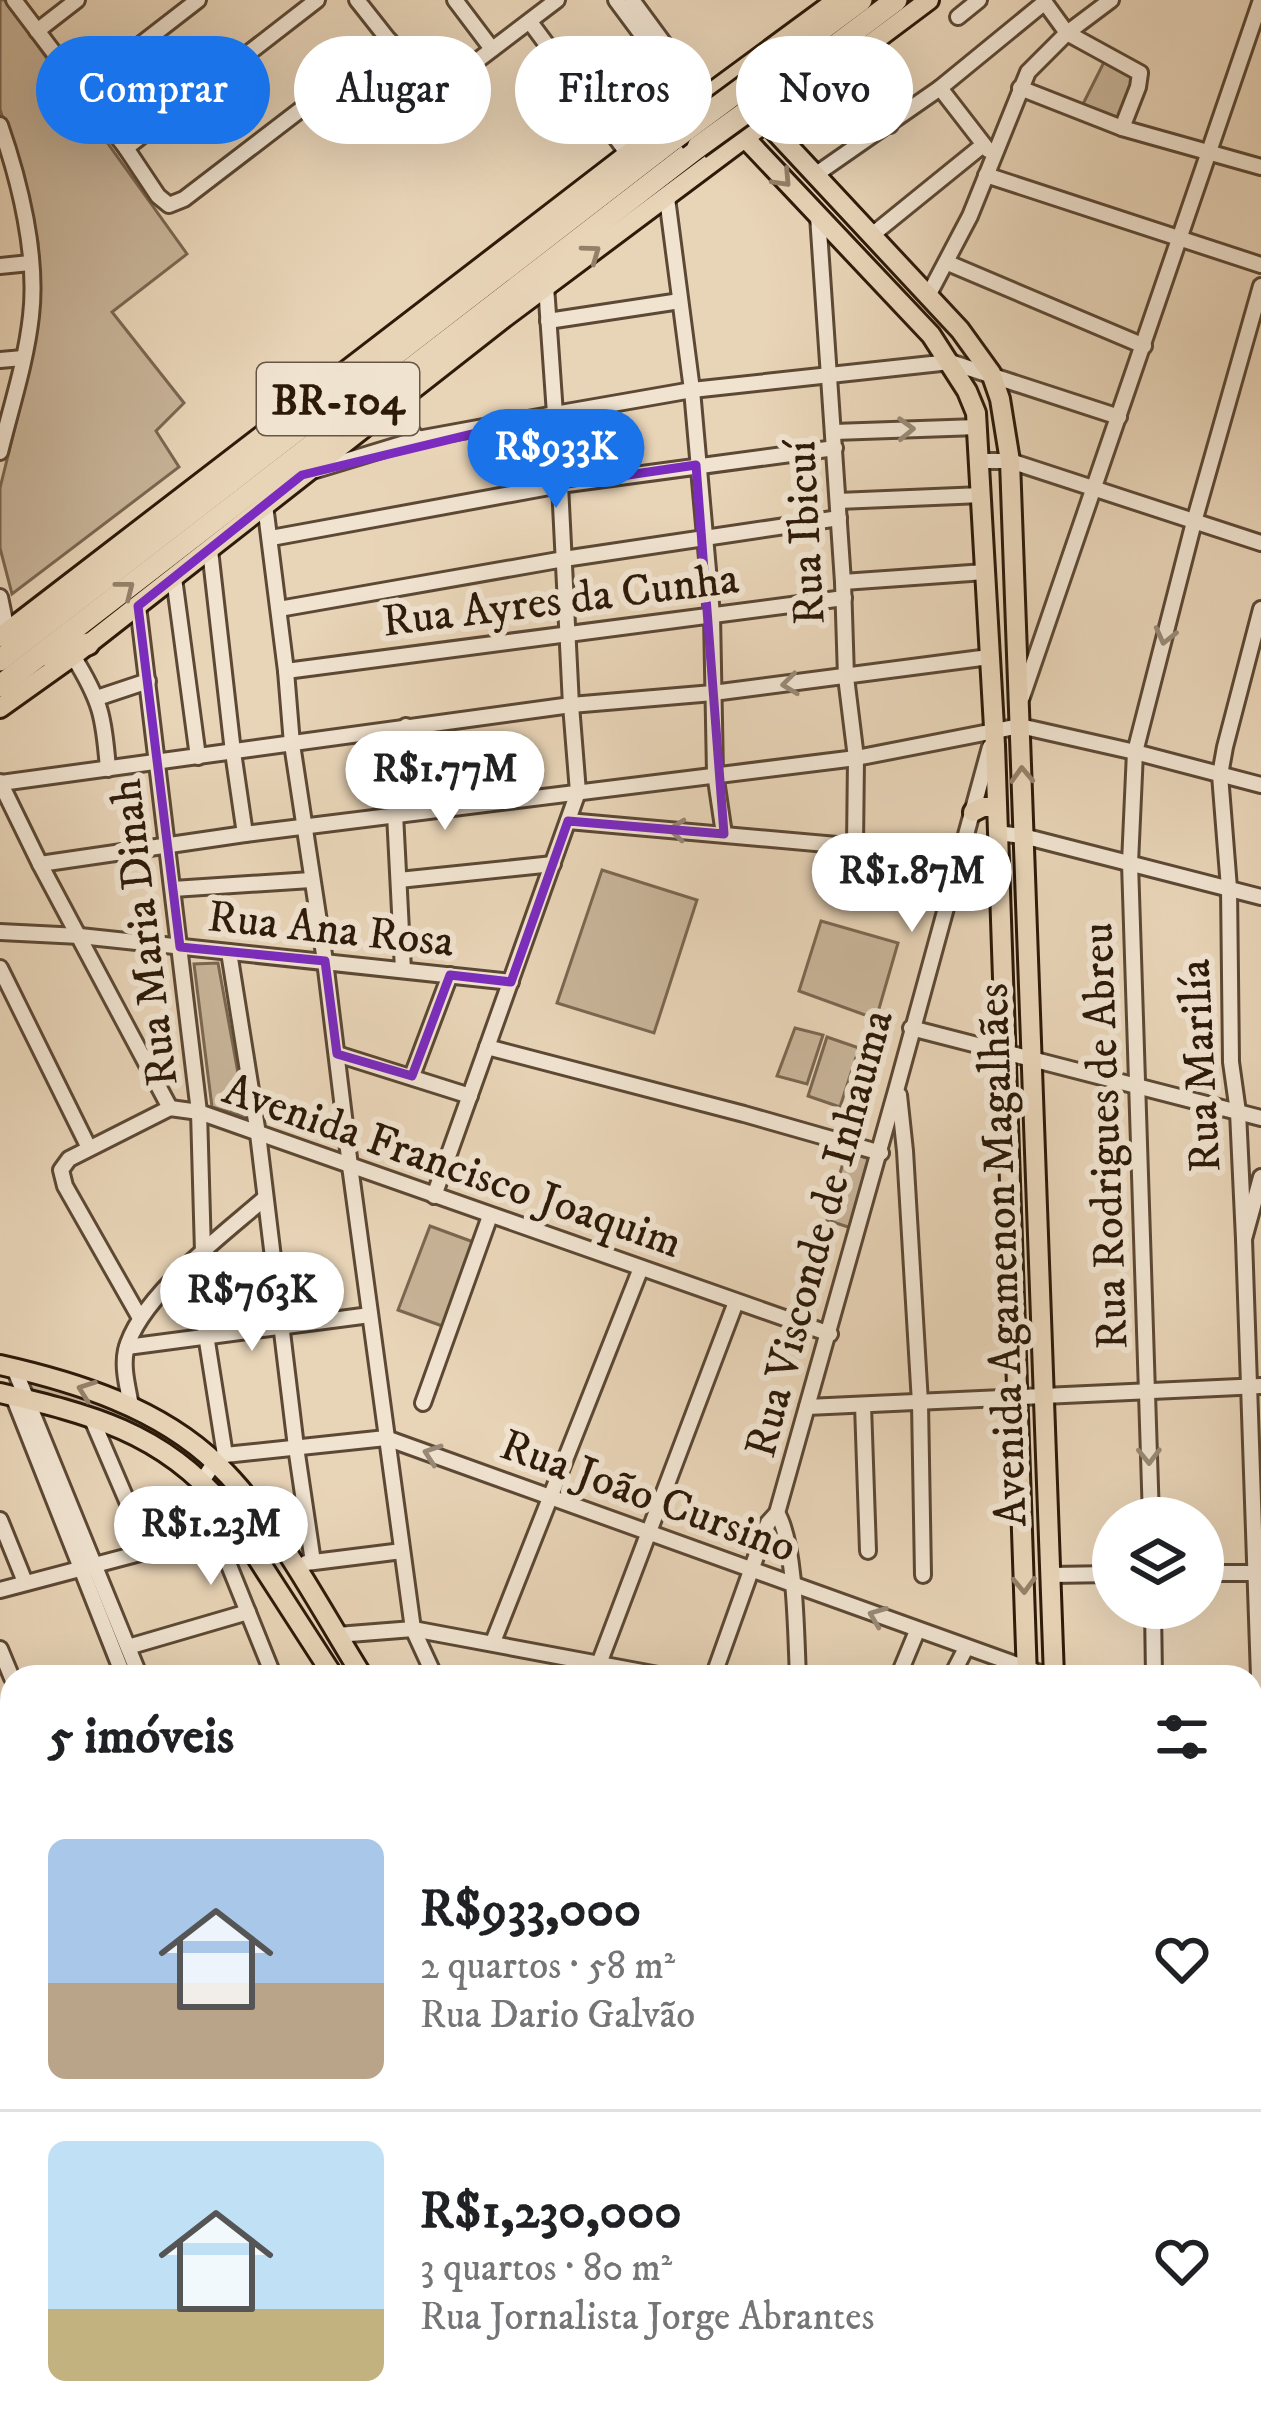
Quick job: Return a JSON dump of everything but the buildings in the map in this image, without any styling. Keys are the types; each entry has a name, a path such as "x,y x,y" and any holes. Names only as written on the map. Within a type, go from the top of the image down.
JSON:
{"highway":[{"name":"BR-104","path":"826,36 861,0"},
{"name":"BR-104","path":"848,36 896,0"},
{"name":"BR-104","path":"0,660 675,138 736,111"},
{"name":"BR-104","path":"0,686 736,120"},
{"path":"333,450 351,414"},
{"path":"66,609 79,577"},
{"path":"32,662 80,650"}],"main road":[{"path":"811,36 837,0"},
{"path":"882,36 929,0"},
{"path":"4,634 641,144"},
{"path":"0,708 737,144"},
{"name":"Avenida Agamenon Magalhães","path":"742,144 931,334 968,391 979,427 994,733 1025,1665"},
{"name":"Avenida Agamenon Magalhães","path":"787,144 960,330 991,374 1000,399 1010,460 1053,1665"},
{"path":"973,812 996,807"},
{"path":"7,1367 131,1406 220,1458 252,1505 303,1563 356,1665"},
{"path":"13,1396 124,1429 182,1463 240,1530 321,1665"}],"street":[{"path":"14,0 41,36"},
{"path":"37,31 77,0"},
{"path":"152,36 198,0"},
{"path":"126,148 317,0"},
{"path":"357,0 386,36"},
{"path":"455,0 492,49 557,0"},
{"path":"616,0 643,36"},
{"path":"632,0 654,36"},
{"path":"958,17 979,0"},
{"path":"929,294 948,263 986,175 988,150 1028,72 1038,58 1111,0"},
{"path":"40,864 395,814 856,758 994,733 1019,717 1179,238 1253,46 1261,0"},
{"path":"913,108 1044,1 1067,33 1140,73 1122,128"},
{"path":"530,22 628,154"},
{"path":"940,88 988,150"},
{"path":"1020,88 1122,128 1261,167"},
{"path":"123,144 169,205 184,199 294,115"},
{"path":"0,125 18,185 33,299 0,452"},
{"path":"815,175 862,144"},
{"path":"872,235 988,150"},
{"path":"986,175 1261,265"},
{"path":"0,189 18,185"},
{"path":"667,198 692,390 712,615 715,773 724,834"},
{"name":"Rua Ibicuí","path":"818,216 856,758 855,846"},
{"path":"0,266 30,263"},
{"path":"948,263 1144,346"},
{"path":"434,1196 578,792 546,286"},
{"name":"Rua Rodrigues de Abreu","path":"1150,1497 1130,863 1135,752 1261,286"},
{"path":"548,321 680,301"},
{"path":"1244,344 1261,349"},
{"path":"0,360 23,358"},
{"path":"302,475 418,439 692,390 950,362 1120,416"},
{"path":"390,406 418,439"},
{"path":"834,431 979,427"},
{"path":"271,538 560,485 835,448"},
{"path":"981,460 1010,460 1261,543"},
{"path":"838,502 982,495"},
{"path":"265,505 292,744 326,962 402,1551 413,1628 430,1665"},
{"path":"279,609 564,559 839,518"},
{"path":"210,550 245,834"},
{"name":"Rua Ayres da Cunha","path":"286,671 712,615 844,590 985,572"},
{"path":"174,578 198,757"},
{"path":"0,597 4,634"},
{"name":"Rua Maria Dinah","path":"138,606 200,1112 201,1255 220,1458"},
{"name":"Rua Marilía","path":"1260,1665 1254,1387 1231,1062 1228,888 1220,775 1261,609"},
{"path":"80,650 98,698 108,769"},
{"path":"170,1108 0,783 406,726 989,657"},
{"path":"98,698 148,681"},
{"path":"1019,717 1261,785"},
{"path":"406,726 414,812"},
{"name":"Rua Visconde de Inhauma","path":"716,1665 768,1523 777,1513 881,1153 994,733"},
{"path":"395,814 403,970"},
{"path":"568,820 961,856"},
{"path":"997,832 1261,897"},
{"path":"399,880 553,864"},
{"path":"173,889 311,880"},
{"name":"Rua Ana Rosa","path":"0,932 80,936 511,982"},
{"path":"229,952 258,1134 296,1447 303,1563 402,1551"},
{"path":"0,968 89,1148"},
{"path":"412,1076 450,975"},
{"path":"911,1028 1261,1118"},
{"path":"487,1047 881,1153"},
{"path":"338,1054 470,1096"},
{"path":"898,1085 920,1403 923,1575"},
{"name":"Avenida Francisco Joaquim","path":"140,1318 65,1186 62,1170 69,1159 170,1108 200,1112 830,1334"},
{"path":"1244,1239 1261,1178"},
{"path":"131,1406 125,1371 128,1347 140,1318 265,1198"},
{"path":"423,1403 490,1216"},
{"path":"493,1642 641,1268"},
{"path":"598,1665 736,1302"},
{"path":"128,1347 370,1315"},
{"path":"7,1367 13,1396 86,1566 135,1665"},
{"path":"807,1407 1254,1387"},
{"path":"863,1405 868,1551"},
{"path":"91,1416 148,1550"},
{"name":"Rua João Cursino","path":"220,1458 386,1438 1005,1665"},
{"path":"220,1458 202,1481 216,1533 269,1665"},
{"path":"777,1513 783,1523 793,1584 797,1665"},
{"path":"0,1520 25,1582"},
{"path":"0,1590 216,1533"},
{"path":"86,1566 120,1665"},
{"path":"1224,1573 1258,1573"},
{"path":"1051,1575 1092,1574"},
{"path":"128,1647 248,1612"},
{"path":"337,1635 413,1628 493,1642 575,1665"},
{"path":"1153,1629 1154,1665"},
{"path":"903,1665 917,1631"},
{"path":"958,1665 966,1648"}],"highlighted area":[{"path":"555,414 560,485 696,465 724,834 568,821 511,982 450,975 412,1076 337,1054 325,961 180,947 138,606 302,475"}],"shaded area":[{"path":"0,0 5,0 36,43 36,144 108,144 187,254 112,312 184,403 156,431 179,467 12,594 0,548 0,488 39,311 38,242 0,109"},
{"path":"1108,54 1140,73 1122,128 1079,112"},
{"path":"602,870 697,900 654,1033 557,1003"},
{"path":"821,921 898,943 876,1019 799,991"},
{"path":"218,963 246,1117 212,1107 194,964"},
{"path":"795,1028 823,1035 807,1084 777,1076"},
{"path":"827,1037 859,1048 840,1107 808,1096"},
{"path":"846,1152 870,1159 851,1228 827,1220"},
{"path":"430,1226 476,1243 445,1327 398,1310"},
{"path":"23,1379 122,1411 211,1464 201,1476 168,1450 29,1397"}]}
